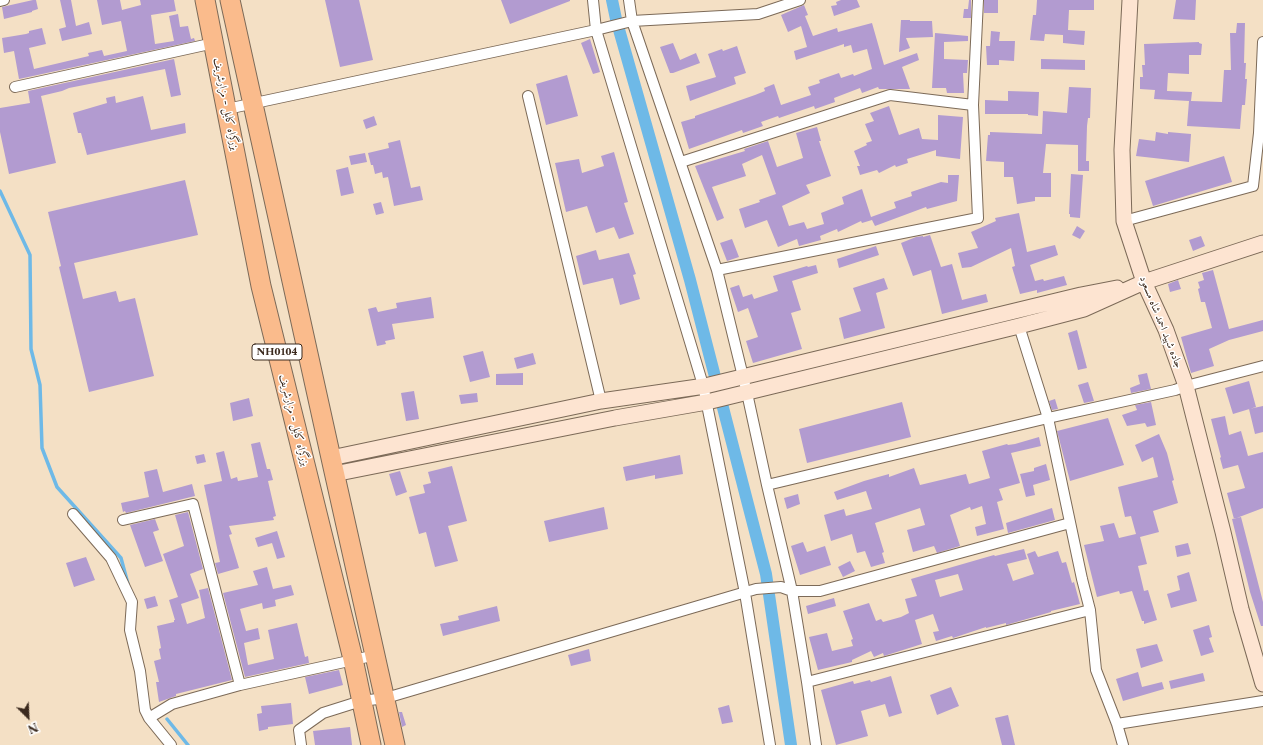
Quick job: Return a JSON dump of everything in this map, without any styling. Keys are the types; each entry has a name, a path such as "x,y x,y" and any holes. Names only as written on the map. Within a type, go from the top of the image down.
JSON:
{"highway":[{"name":"بزرگراه کابل - مزارشریف","path":"205,0 261,286 353,659 361,701 372,745"},
{"name":"NH0104","path":"230,0 332,466 396,745"}],"main road":[{"name":"جاده شهيد احمد شاه مسعود","path":"1130,0 1122,150 1124,221 1144,282 1166,330 1186,386 1241,609 1263,684"},
{"path":"332,466 709,402 1020,326 1084,308 1144,282 1263,243"},
{"path":"332,466 601,402 704,385 1081,295 1144,282"}],"street":[{"path":"0,1 4,0"},
{"path":"592,0 596,30 709,402 770,745"},
{"path":"628,0 630,22 681,162 717,270 766,485 792,590 816,745"},
{"path":"227,109 630,22 758,14 800,0"},
{"path":"717,270 978,218 973,105 978,0"},
{"path":"1124,221 1253,186 1259,133 1263,42"},
{"path":"14,87 214,43"},
{"path":"681,162 890,95 973,105"},
{"path":"528,96 601,402"},
{"path":"1020,326 1048,418 1090,610 1096,670 1117,724 1123,745"},
{"path":"766,485 1048,418 1175,390 1263,366"},
{"path":"123,520 193,504 240,685"},
{"path":"73,514 111,558 132,602 130,630 140,672 144,710 171,745"},
{"path":"301,745 299,730 323,713 361,701 386,698 756,589 781,587 792,590 820,591 1070,522"},
{"path":"807,682 1090,610"},
{"path":"149,718 172,704 240,685 376,655"},
{"path":"1117,724 1263,701"}],"building":[{"path":"36,0 38,9 4,19 2,7"},
{"path":"60,0 71,0 76,26 89,22 92,34 62,41 59,29 66,27"},
{"path":"97,0 120,0 122,10 141,5 140,0 174,0 176,11 151,15 155,44 174,41 169,16 178,14 180,27 188,26 191,39 194,38 195,41 19,79 14,51 4,53 2,38 26,34 29,33 29,31 42,28 46,44 29,48 34,69 89,56 88,53 102,50 104,56 127,51 121,21 102,25"},
{"path":"325,0 359,0 373,60 340,67"},
{"path":"501,0 570,0 570,1 510,24"},
{"path":"841,0 857,0 860,7 834,16 831,6 837,5 836,2"},
{"path":"969,0 971,0 971,18 963,18 964,9 968,9"},
{"path":"984,0 998,0 998,13 984,13"},
{"path":"1037,0 1094,0 1094,10 1069,10 1068,30 1085,31 1084,45 1063,43 1063,35 1045,34 1044,41 1030,40 1033,15 1036,15"},
{"path":"1176,0 1196,0 1195,20 1173,19"},
{"path":"804,5 808,15 805,16 813,36 837,28 838,32 872,23 884,65 917,53 919,60 902,67 910,89 879,89 878,87 862,93 860,88 834,98 835,102 815,109 814,106 779,118 778,116 761,122 763,126 743,133 742,130 689,149 681,122 765,91 764,88 774,84 781,105 811,95 808,87 820,83 819,80 839,73 841,78 853,74 854,76 872,69 867,49 853,53 851,45 844,47 844,44 796,60 794,51 807,47 801,26 788,32 781,15"},
{"path":"901,20 932,21 933,37 906,38 910,48 899,52"},
{"path":"1237,23 1245,23 1244,63 1246,63 1245,79 1247,79 1245,105 1242,105 1240,129 1187,126 1189,101 1154,99 1155,90 1140,89 1140,77 1143,77 1142,65 1145,65 1144,44 1199,42 1202,44 1201,55 1189,55 1189,74 1168,73 1167,91 1192,92 1191,101 1222,102 1224,70 1231,70 1230,33 1236,33"},
{"path":"991,31 1000,32 999,41 1015,41 1014,61 999,60 999,65 987,65 986,46 990,46"},
{"path":"935,33 968,36 968,41 944,42 944,59 968,60 967,73 963,73 964,93 947,93 946,88 932,88"},
{"path":"590,39 600,72 593,74 581,43"},
{"path":"673,43 680,60 696,53 700,63 670,73 660,47"},
{"path":"737,46 746,73 734,77 736,84 690,101 686,86 716,77 708,54"},
{"path":"174,59 181,95 171,97 165,69 69,88 41,96 56,163 9,174 0,132 0,108 30,103 28,91"},
{"path":"1041,59 1085,60 1085,70 1041,69"},
{"path":"567,75 578,116 546,125 536,84"},
{"path":"1069,87 1091,88 1090,118 1088,118 1087,126 1086,161 1089,161 1089,171 1078,171 1078,145 1046,144 1043,173 1051,173 1051,197 1035,197 1035,201 1017,204 1013,177 1004,177 1004,162 986,161 988,135 990,135 990,132 1042,134 1043,111 1067,113"},
{"path":"1008,91 1039,92 1038,116 1028,114 985,114 985,100 1008,101"},
{"path":"115,96 116,103 143,96 151,130 185,123 186,133 87,155 81,133 78,133 73,113 107,103 106,98"},
{"path":"889,106 899,135 919,128 922,139 938,140 938,115 963,117 960,159 936,156 936,150 907,159 908,163 896,167 895,165 879,173 877,170 860,175 857,166 860,166 854,151 872,141 865,124 874,121 870,113"},
{"path":"374,116 377,125 366,129 363,120"},
{"path":"817,127 821,141 819,141 831,176 806,185 810,193 782,206 789,226 804,222 807,229 824,224 821,213 844,204 842,197 862,189 871,217 896,208 894,202 912,196 911,192 941,182 948,183 948,175 959,175 957,201 927,209 926,207 875,226 872,220 862,223 861,221 838,232 837,229 820,236 821,240 799,246 797,239 778,247 767,220 745,228 739,209 760,202 759,200 776,194 762,155 742,164 746,176 712,187 724,218 717,221 695,166 745,151 744,149 768,141 777,167 803,158 796,133"},
{"path":"1156,132 1168,134 1168,132 1191,134 1189,162 1136,156 1139,139 1155,141"},
{"path":"400,140 411,188 420,186 423,200 394,206 388,177 383,178 382,172 375,174 368,153 389,148 388,143"},
{"path":"614,152 628,202 624,203 634,234 619,239 614,227 596,233 587,206 566,212 555,163 579,159 582,173 604,166 601,156"},
{"path":"365,153 367,162 351,165 349,156"},
{"path":"1224,156 1232,182 1153,206 1145,181"},
{"path":"348,167 354,193 341,196 336,170"},
{"path":"1071,174 1083,175 1080,218 1070,217 1069,214"},
{"path":"185,180 198,235 74,263 83,299 116,291 119,302 135,298 154,376 89,392 59,267 61,266 48,212"},
{"path":"381,202 384,213 376,215 373,204"},
{"path":"1019,213 1027,252 1055,245 1058,255 1030,265 1035,281 1043,279 1044,281 1064,276 1067,285 1037,293 1037,290 1020,294 1012,267 1015,266 1011,248 971,267 962,268 958,253 978,248 971,232 996,221 995,218"},
{"path":"1077,226 1085,231 1080,239 1072,235"},
{"path":"930,235 941,267 952,264 962,300 986,294 988,302 942,314 931,270 913,276 901,243 916,237"},
{"path":"1201,236 1205,246 1193,251 1189,240"},
{"path":"732,239 739,257 727,261 720,243"},
{"path":"876,246 879,255 839,268 837,259"},
{"path":"596,250 599,260 629,253 636,274 633,275 640,299 620,305 613,278 583,285 576,256"},
{"path":"816,265 818,273 792,281 801,310 791,313 802,349 753,363 746,341 758,337 748,308 738,312 730,288 739,285 743,297 752,294 754,299 778,291 773,276 807,266"},
{"path":"1213,270 1229,329 1263,320 1263,331 1229,340 1209,349 1214,366 1191,373 1181,337 1212,328 1205,302 1201,302 1198,282 1204,280 1202,273"},
{"path":"884,278 888,289 876,293 885,328 844,339 839,318 861,311 853,288"},
{"path":"1178,280 1181,289 1170,292 1168,284"},
{"path":"431,297 434,318 392,324 395,339 385,341 386,344 377,346 368,309 376,307 378,312 397,308 396,303"},
{"path":"1077,330 1087,368 1078,370 1068,333"},
{"path":"483,351 490,377 470,382 463,356"},
{"path":"533,353 536,364 517,369 514,358"},
{"path":"523,373 523,385 496,385 496,374"},
{"path":"1147,373 1151,389 1131,393 1130,388 1140,384 1138,375"},
{"path":"1249,381 1256,407 1233,414 1225,388"},
{"path":"1088,382 1094,401 1084,403 1078,385"},
{"path":"414,391 419,419 406,421 401,393"},
{"path":"477,393 478,402 461,404 459,395"},
{"path":"249,398 253,416 233,421 230,403"},
{"path":"1055,399 1058,409 1052,410 1049,401"},
{"path":"902,402 911,437 807,463 799,429"},
{"path":"1151,402 1156,425 1147,427 1145,423 1127,426 1122,415 1137,410 1135,405"},
{"path":"1263,406 1263,432 1255,434 1249,409"},
{"path":"1225,416 1229,435 1241,431 1248,456 1263,452 1263,508 1234,519 1227,493 1245,488 1238,465 1223,469 1211,419"},
{"path":"1108,418 1124,465 1070,481 1057,431"},
{"path":"1159,434 1167,453 1178,503 1153,511 1159,532 1140,537 1147,564 1138,566 1144,591 1148,590 1157,620 1144,624 1132,591 1120,594 1119,591 1097,597 1084,545 1104,541 1100,526 1114,523 1119,538 1136,534 1131,516 1125,517 1118,487 1158,477 1153,457 1142,462 1135,445"},
{"path":"1039,437 1041,446 1011,453 1020,483 999,489 1003,500 997,502 1004,529 977,536 975,527 986,524 982,506 971,510 970,507 950,515 960,546 937,553 934,546 913,552 907,530 925,525 920,508 875,523 884,552 882,553 885,563 871,567 865,551 857,553 852,534 831,541 824,515 844,509 846,516 872,509 866,491 837,500 834,492 864,481 889,474 889,477 914,468 920,485 966,474 969,484 990,478 982,451"},
{"path":"260,442 267,469 270,469 273,480 268,481 276,516 273,517 274,520 229,526 232,534 229,535 239,568 218,574 215,563 220,562 204,485 222,481 216,453 224,451 231,479 237,477 238,481 258,477 251,444"},
{"path":"204,454 206,462 197,464 195,456"},
{"path":"680,455 683,474 655,479 655,475 626,481 623,467"},
{"path":"1046,464 1050,480 1033,485 1035,495 1026,497 1020,474 1034,471 1034,468"},
{"path":"452,466 467,521 448,526 458,561 435,567 426,532 419,534 409,497 425,493 423,485 431,483 428,472"},
{"path":"157,469 163,492 192,484 195,496 126,513 125,511 123,512 121,503 149,497 144,472"},
{"path":"400,471 407,492 396,496 389,474"},
{"path":"798,494 800,504 787,509 784,498"},
{"path":"604,507 608,529 549,542 544,521"},
{"path":"1052,508 1055,520 1008,533 1006,523"},
{"path":"188,512 203,569 190,574 199,598 181,604 187,624 205,618 199,590 208,588 232,680 176,694 176,696 159,702 156,682 159,682 154,661 161,659 159,649 161,648 157,626 174,622 175,620 169,600 178,597 163,554 184,546 175,515"},
{"path":"1241,517 1263,602 1263,626 1261,626 1250,592 1232,519"},
{"path":"155,519 159,530 153,532 163,561 145,567 130,525"},
{"path":"277,531 285,557 277,559 272,543 258,547 255,538"},
{"path":"803,542 807,552 825,546 831,565 800,575 791,546"},
{"path":"1188,543 1191,554 1177,557 1175,546"},
{"path":"1024,549 1027,559 1007,564 1013,581 1034,574 1027,554 1035,551 1038,557 1058,551 1062,563 1066,562 1072,583 1074,582 1080,604 1006,625 1006,623 986,627 953,638 952,636 936,641 933,632 939,631 933,614 915,620 922,644 884,656 883,653 874,657 871,651 852,660 852,662 818,670 809,637 827,633 832,651 853,646 851,640 853,639 843,611 869,603 876,621 881,619 883,622 901,617 909,613 905,599 917,596 911,579 994,555","holes":["958,574 963,590 940,597 935,580"]},
{"path":"86,557 95,580 74,587 66,563"},
{"path":"850,561 855,571 843,577 838,567"},
{"path":"267,567 273,589 291,585 294,595 275,600 276,606 263,609 262,603 240,609 246,631 258,628 260,639 244,643 248,665 274,659 268,630 297,623 305,657 308,656 309,663 245,677 223,593 258,585 253,571"},
{"path":"1189,572 1197,601 1171,608 1167,594 1180,590 1177,576"},
{"path":"155,596 158,606 147,609 144,599"},
{"path":"834,598 836,606 808,614 806,606"},
{"path":"497,606 500,621 443,636 440,624 459,620 458,616"},
{"path":"1209,625 1212,637 1209,638 1214,652 1201,656 1193,630"},
{"path":"1157,644 1163,661 1141,668 1136,649"},
{"path":"589,649 591,661 571,666 568,655"},
{"path":"339,670 343,685 309,694 305,677"},
{"path":"1138,672 1142,687 1162,682 1164,689 1123,701 1116,679"},
{"path":"1203,673 1205,681 1171,689 1169,681"},
{"path":"891,676 902,713 889,717 885,704 861,711 868,736 836,745 821,690 853,681 854,684 870,680 871,682"},
{"path":"951,687 959,706 937,715 930,695"},
{"path":"291,703 293,724 268,727 268,729 259,731 257,714 262,713 261,706"},
{"path":"729,705 733,722 722,724 718,708"},
{"path":"399,712 402,712 406,725 402,727"},
{"path":"1008,715 1015,745 1002,745 995,718"},
{"path":"350,727 352,745 315,745 313,731"}],"waterway":[{"path":"612,0 616,19 690,280 766,574 791,745"},
{"path":"0,191 30,255 31,349 40,385 42,448 57,487 121,558 128,584"},
{"path":"167,719 188,745"}]}
